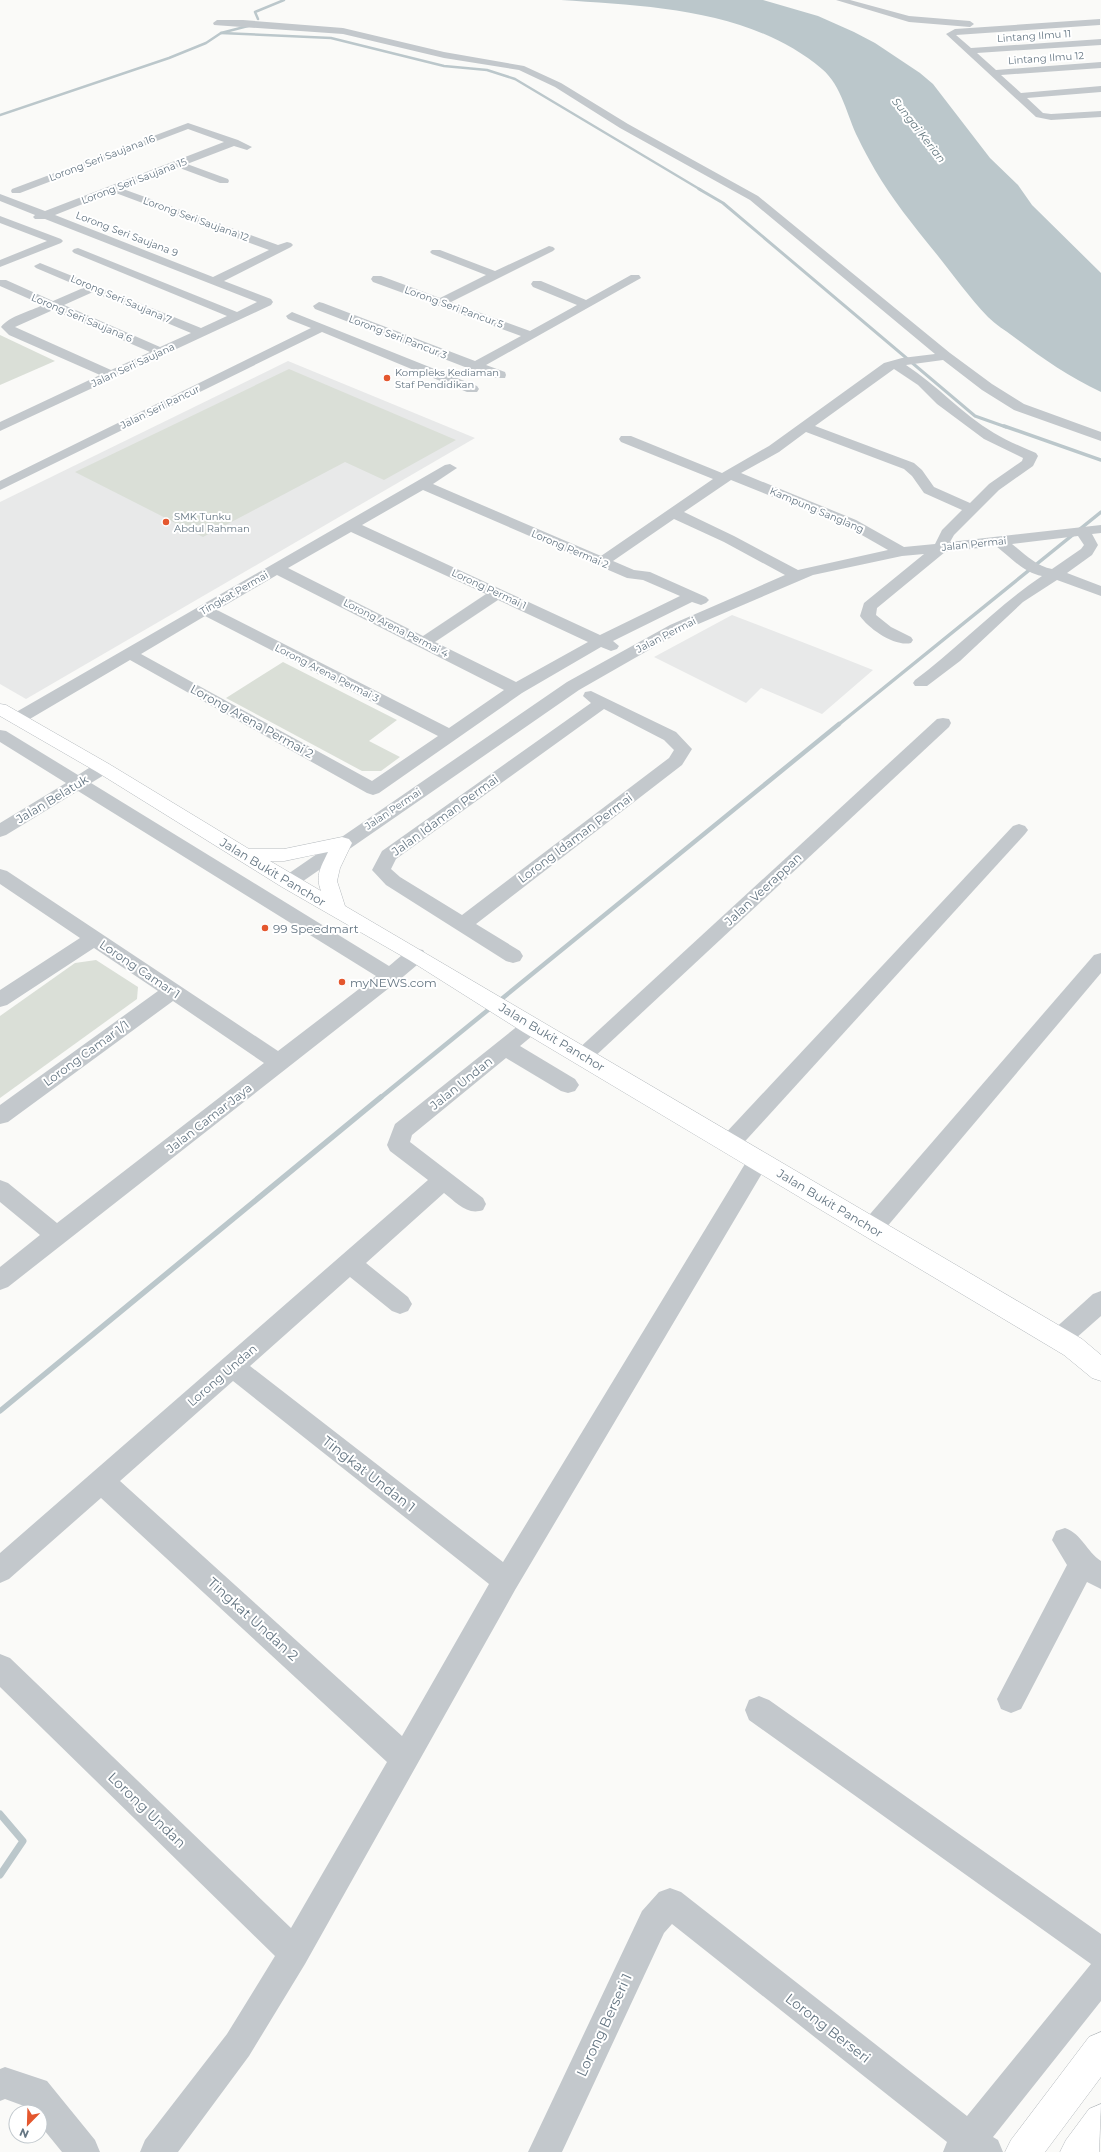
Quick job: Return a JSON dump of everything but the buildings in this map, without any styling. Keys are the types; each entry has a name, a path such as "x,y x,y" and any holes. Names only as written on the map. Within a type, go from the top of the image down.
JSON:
{"main road":[{"name":"Jalan Bukit Panchor","path":"0,709 103,768 288,882 416,955 531,1026 1073,1347 1101,1370"},
{"path":"244,855 284,855 342,843"},
{"path":"337,910 327,881 330,868 342,843"},
{"path":"1023,2152 1101,2049"},
{"path":"1078,2152 1101,2121"}],"street":[{"path":"840,0 903,18 949,23 986,24 1099,20"},
{"path":"859,0 915,15 978,19"},
{"path":"1099,20 955,32 950,34 1040,115 1051,117 1101,114"},
{"path":"218,23 243,23 343,31 444,55 521,68 558,85 624,126 754,198 941,357 986,387 1019,407 1101,437"},
{"name":"Lintang Ilmu 11","path":"969,52 1101,42"},
{"name":"Lintang Ilmu 12","path":"993,73 1101,65"},
{"path":"1018,96 1101,89"},
{"name":"Lorong Seri Saujana 16","path":"34,198 16,191 188,126 234,142"},
{"path":"234,142 247,147"},
{"name":"Lorong Seri Saujana 15","path":"33,220 234,142"},
{"path":"178,164 224,181"},
{"name":"Lorong Seri Saujana 12","path":"114,189 283,247 233,276"},
{"path":"0,197 214,281 233,276"},
{"name":"Lorong Seri Saujana 9","path":"47,203 76,214"},
{"path":"0,206 252,309"},
{"path":"0,219 57,241 0,264"},
{"path":"0,231 16,225"},
{"path":"441,302 549,249"},
{"path":"78,251 237,316"},
{"path":"436,252 495,275"},
{"name":"Lorong Seri Saujana 7","path":"40,266 201,333"},
{"path":"214,268 233,276"},
{"path":"475,366 635,278"},
{"name":"Lorong Seri Pancur 5","path":"378,279 530,335"},
{"name":"Jalan Seri Saujana","path":"0,427 266,302 214,281"},
{"name":"Lorong Seri Saujana 6","path":"2,283 161,352"},
{"path":"536,284 586,304"},
{"path":"94,288 15,322 7,328 111,375"},
{"name":"Lorong Seri Pancur 3","path":"319,306 500,375"},
{"path":"292,316 472,389"},
{"name":"Jalan Seri Pancur","path":"0,486 321,328"},
{"path":"391,356 417,344"},
{"path":"602,562 726,476 774,450 889,366 898,363 941,357"},
{"path":"898,363 923,382 942,401 989,436 1030,456 1028,462 994,487 947,533 940,548 870,606 868,616 886,630 905,640"},
{"path":"0,410 18,419"},
{"path":"806,427 909,466 917,473 929,490 972,509"},
{"name":"Kampung Sanglang","path":"626,439 851,523 902,552"},
{"name":"Tingkat Permai","path":"17,720 450,468"},
{"name":"Lorong Permai 2","path":"422,484 632,575 645,574 719,608"},
{"path":"673,513 729,539 797,576"},
{"name":"Lorong Permai 1","path":"351,526 601,641 627,655"},
{"name":"Jalan Permai","path":"288,882 342,843 573,686 676,628 719,608 809,571 902,552 1000,542 1101,529"},
{"path":"921,683 954,658 1018,599 1087,552 1091,545 1083,531"},
{"path":"1000,542 1033,567 1101,591"},
{"name":"Lorong Arena Permai 4","path":"276,568 516,688"},
{"path":"424,642 498,593"},
{"path":"449,735 516,688 601,641 692,596"},
{"name":"Lorong Arena Permai 3","path":"205,610 449,735"},
{"name":"Lorong Arena Permai 2","path":"130,654 373,789 449,735"},
{"path":"573,686 603,702"},
{"name":"Lorong Idaman Permai","path":"463,924 676,761 683,749 670,736 603,702"},
{"name":"Jalan Idaman Permai","path":"513,956 393,881 381,870 389,855 603,702"},
{"name":"Jalan Veerappan","path":"583,1056 943,723"},
{"path":"0,734 391,976"},
{"name":"Jalan Belatuk","path":"0,831 103,768"},
{"path":"730,1143 1019,830"},
{"name":"Lorong Camar 1","path":"0,874 280,1063"},
{"path":"0,1000 95,938"},
{"name":"Jalan Camar Jaya","path":"0,1280 56,1235 280,1063 416,955"},
{"path":"872,1228 1101,960"},
{"name":"Lorong Camar 1/1","path":"0,1116 173,991"},
{"name":"Jalan Undan","path":"444,1180 398,1145 403,1130 531,1026"},
{"path":"505,1047 568,1085"},
{"path":"157,2152 238,2045 294,1952 506,1582 759,1160"},
{"path":"444,1180 475,1204"},
{"name":"Lorong Undan","path":"0,1570 444,1180"},
{"path":"0,1189 56,1235"},
{"path":"349,1263 400,1304"},
{"path":"1059,1339 1101,1301"},
{"name":"Tingkat Undan 1","path":"232,1366 506,1582"},
{"name":"Tingkat Undan 2","path":"101,1481 404,1758"},
{"path":"1010,1699 1092,1570 1065,1540"},
{"name":"Lorong Undan","path":"0,1668 294,1952"},
{"path":"759,1710 1101,1953"},
{"name":"Lorong Berseri","path":"670,1903 972,2148"},
{"name":"Lorong Berseri 1","path":"545,2152 653,1922 670,1903"},
{"path":"972,2148 1101,1976"},
{"path":"0,2085 5,2083 36,2093 83,2152"}],"shaded area":[{"path":"0,335 55,361 0,385"},
{"name":"SMK Tunku Abdul Rahman","path":"288,361 475,438 26,699 0,684 0,502"},
{"path":"289,369 456,440 384,480 345,462 203,537 75,472"},
{"path":"732,615 873,670 822,714 761,688 746,703 654,657"},
{"path":"283,662 397,720 369,741 400,757 381,771 362,771 226,698"},
{"path":"96,960 138,987 137,999 0,1098 0,1016 75,963"}],"water":[{"name":"Sungai Kerian","path":"561,0 763,0 818,16 854,32 875,43 920,73 933,84 990,158 1018,185 1032,205 1101,273 1101,392 1056,367 994,323 974,301 911,222 882,181 860,142 835,84 822,69 794,49 764,34 731,22 698,14 664,9"}],"waterway":[{"path":"258,19 255,12 284,0"},
{"path":"221,33 248,26"},
{"path":"0,115 169,58 206,43 221,33"},
{"path":"221,33 331,38 444,66 487,70 515,79 701,190"},
{"path":"699,189 723,203 975,416 1006,427"},
{"path":"1004,426 1101,460"},
{"path":"838,725 1101,512"},
{"path":"380,1098 839,724"},
{"path":"0,1411 381,1097"},
{"path":"0,1814 23,1841 0,1875"}],"place":[{"name":"Kompleks Kediaman Staf Pendidikan","path":"387,378"},
{"name":"SMK Tunku Abdul Rahman","path":"166,522"},
{"name":"99 Speedmart","path":"265,928"},
{"name":"myNEWS.com","path":"342,982"}]}
